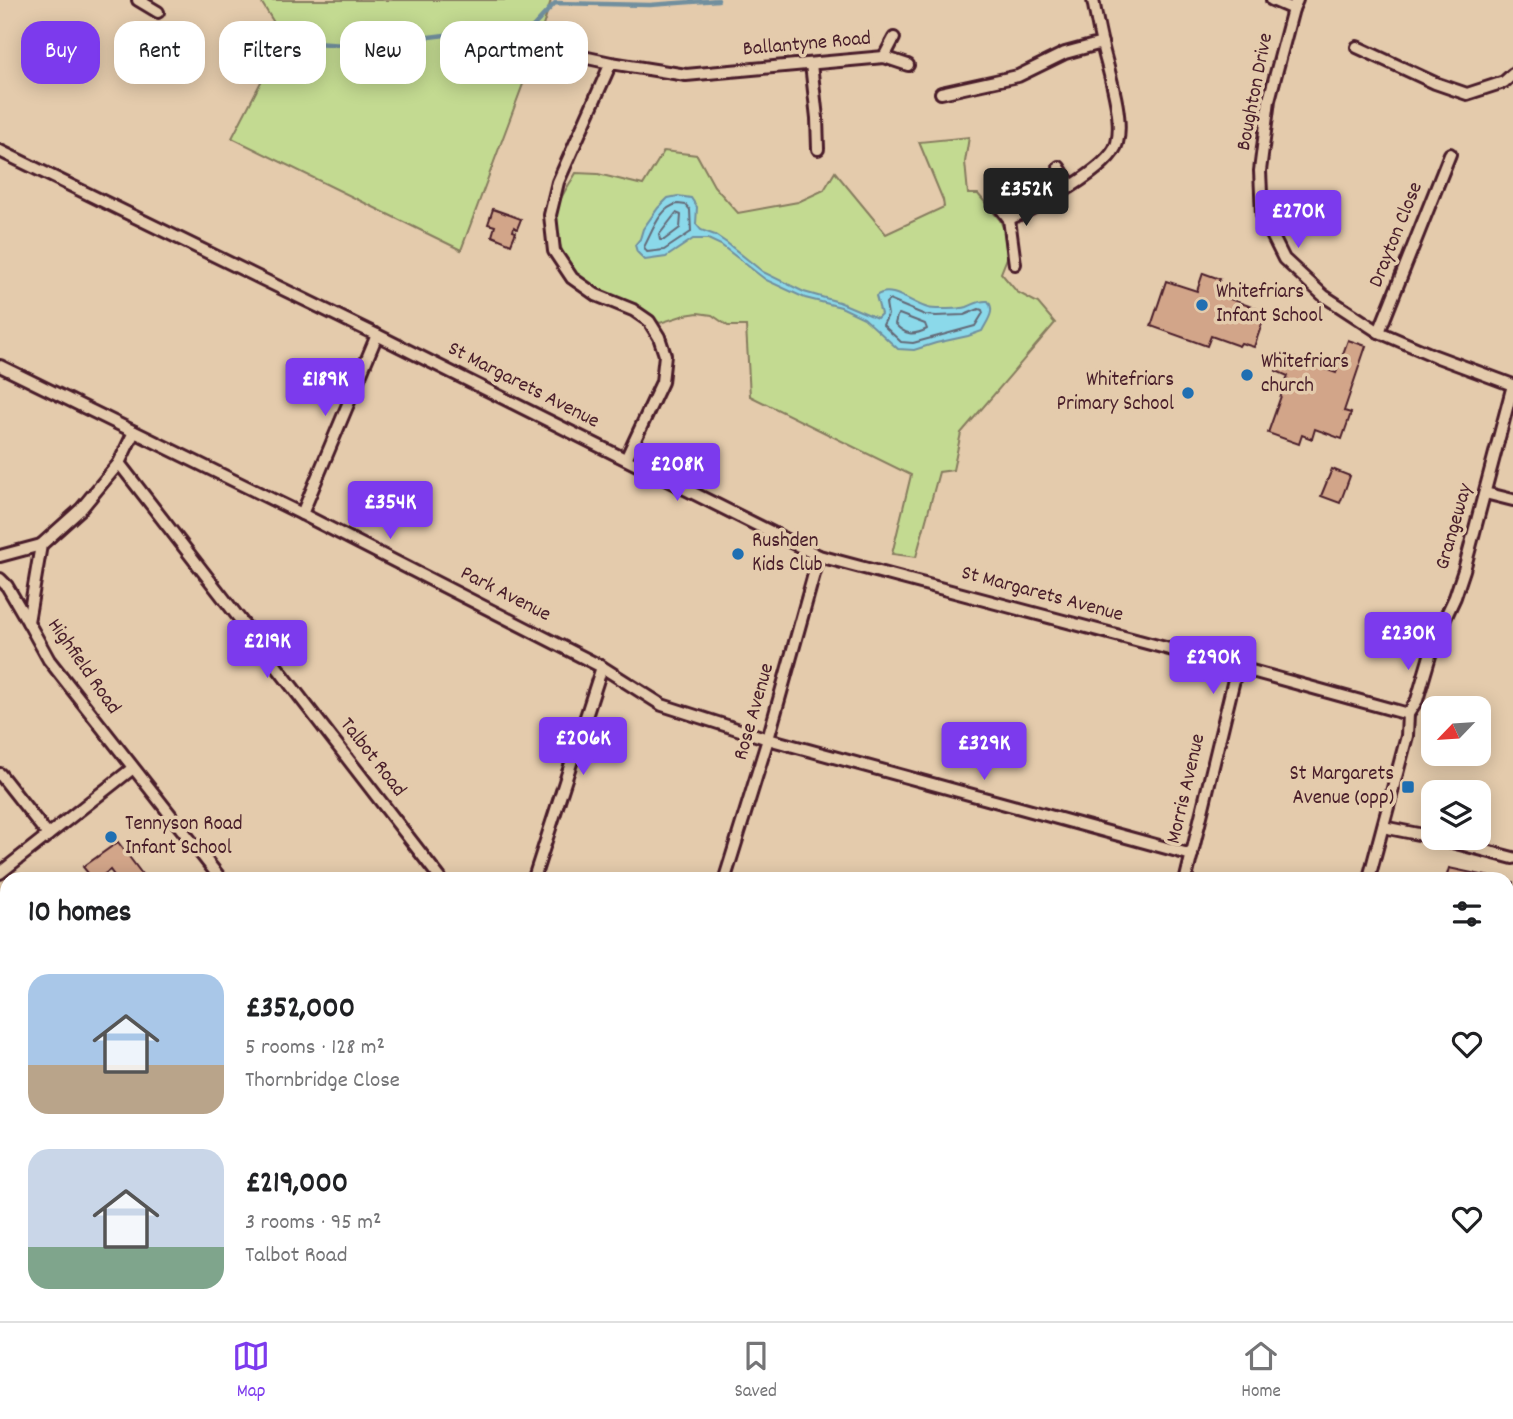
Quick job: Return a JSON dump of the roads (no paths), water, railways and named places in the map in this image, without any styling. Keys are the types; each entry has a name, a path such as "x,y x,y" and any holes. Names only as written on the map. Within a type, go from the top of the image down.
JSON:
{"street":[{"path":"138,0 158,12"},
{"path":"1009,219 1041,205 1071,186 1106,161 1117,144 1119,113 1093,0"},
{"path":"1272,0 1295,5"},
{"name":"Boughton Drive","path":"1295,5 1269,100 1260,171 1262,215 1284,259 1324,296 1378,332 1513,385"},
{"path":"884,57 894,38"},
{"path":"941,93 1018,76 1065,53 1102,43"},
{"path":"1357,47 1434,83 1467,93 1504,82 1513,74"},
{"name":"Ballantyne Road","path":"588,58 686,75 884,57 908,65"},
{"path":"611,63 558,182 550,215 554,251 572,278 596,295 633,310 649,321 659,337 665,355 662,382 626,459"},
{"path":"811,64 818,149"},
{"name":"St Margarets Avenue","path":"0,150 819,556 1408,714"},
{"name":"Drayton Close","path":"1378,332 1450,154"},
{"path":"1059,167 1071,186"},
{"path":"999,206 1009,219 1015,264"},
{"path":"302,514 377,335"},
{"name":"Park Avenue","path":"0,366 302,514 602,667 662,705 768,739 1192,855"},
{"name":"Grangeway","path":"1371,872 1407,736 1408,714 1417,700 1434,642 1455,597 1513,385"},
{"path":"0,556 41,545 81,509 118,463 134,432"},
{"name":"Talbot Road","path":"118,463 435,872"},
{"path":"1485,493 1513,500"},
{"name":"Highfield Road","path":"41,545 28,622 49,660 215,872"},
{"name":"Rose Avenue","path":"727,872 768,739 819,556"},
{"path":"0,579 28,622"},
{"path":"536,872 602,667"},
{"name":"Morris Avenue","path":"1188,872 1237,667"},
{"path":"1,872 132,768"},
{"path":"0,774 48,835"},
{"path":"1382,827 1421,835"},
{"path":"1482,850 1513,858"}],"water":[{"path":"668,198 691,198 697,207 696,224 701,230 727,243 763,272 804,292 839,302 877,318 881,314 876,296 888,292 931,309 964,308 988,301 990,316 982,331 914,350 898,349 864,318 841,307 805,298 766,280 721,245 708,239 693,239 666,257 645,260 637,252 635,245 643,229"}],"waterway":[{"path":"326,44 374,47 397,57 421,38 445,35 491,40 529,31 555,3 650,5 718,0"}],"place":[{"name":"Whitefriars Infant School","path":"1202,305"},
{"name":"Whitefriars church","path":"1247,375"},
{"name":"Whitefriars Primary School","path":"1188,393"},
{"name":"Rushden Kids Club","path":"738,554"},
{"name":"St Margarets Avenue (opp)","path":"1408,787"},
{"name":"Tennyson Road Infant School","path":"111,837"}]}
